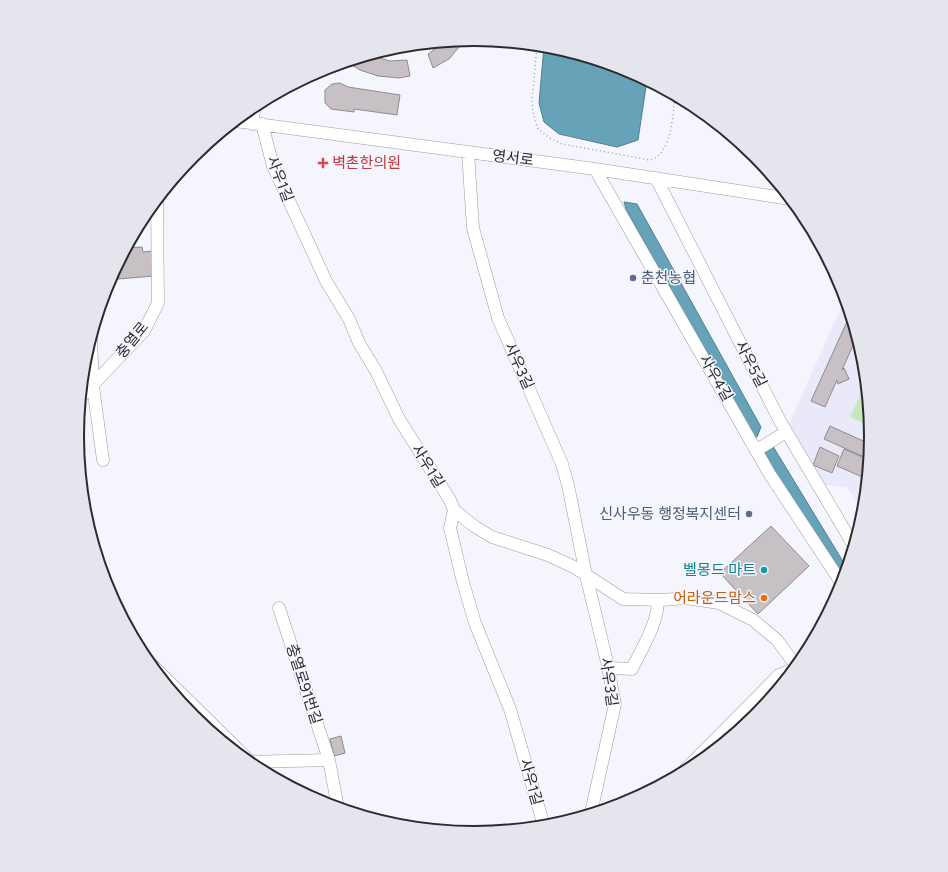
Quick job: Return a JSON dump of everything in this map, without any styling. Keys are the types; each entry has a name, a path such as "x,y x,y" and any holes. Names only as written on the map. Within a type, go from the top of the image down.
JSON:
{"street":[{"path":"256,113 257,124"},
{"name":"영서로","path":"243,122 595,169 782,198"},
{"name":"사우1길","path":"257,124 273,166 326,281 349,319 359,343 376,371 399,419 450,500 454,510 450,528 463,582 475,623 510,709 542,820"},
{"name":"사우3길","path":"468,152 473,228 482,262 498,318 562,464 568,485 586,576 607,662 615,704 592,807"},
{"name":"사우4길","path":"595,169 769,473 837,577"},
{"name":"사우5길","path":"656,178 786,432 850,540"},
{"name":"충열로","path":"86,392 144,331 158,302 157,210"},
{"path":"92,357 93,386 103,460"},
{"path":"757,450 786,432"},
{"path":"454,510 474,526 492,537 548,555 574,567 623,599 657,600 686,598 719,603 753,620 776,640 791,662"},
{"path":"607,662 612,668 632,668 652,626 658,604 657,600"},
{"name":"충열로91번길","path":"279,608 329,760 337,800"},
{"path":"707,748 782,674"},
{"path":"184,696 219,730"},
{"path":"262,764 329,760"}],"path":[{"path":"536,51 532,100 535,122 538,129 544,135 562,144 650,160 654,159 662,151 669,135 674,101"}],"shaded area":[{"path":"841,307 851,335 861,385 864,436 861,487 859,503 847,487 825,485 789,424"}],"green space":[{"path":"862,392 864,423 850,417"}],"water":[{"path":"543,52 575,59 646,86 638,140 617,147 559,134 544,122 539,103"},
{"path":"624,202 637,204 761,427 757,437 751,436 626,209"},
{"path":"771,443 843,561 837,577 765,456 767,446"}],"building":[{"path":"459,47 449,59 433,68 428,54 437,48"},
{"path":"378,58 390,61 407,60 410,76 399,78 378,76 360,70 353,66"},
{"path":"340,83 348,87 400,95 397,115 354,109 354,112 331,109 325,103 325,90 332,84"},
{"path":"142,247 143,252 152,251 154,276 118,279 133,248"},
{"path":"847,322 853,345 842,370 844,368 849,379 838,384 837,380 825,407 811,401"},
{"path":"830,426 864,441 863,456 824,439"},
{"path":"820,447 839,456 832,473 813,465"},
{"path":"844,449 863,457 862,477 837,466"},
{"name":"벨몽드 마트","path":"771,526 809,566 758,614 720,573"},
{"path":"341,736 345,753 334,756 330,739"}],"place":[{"name":"벽촌한의원","path":"323,163"},
{"name":"춘천농협","path":"633,278"},
{"name":"신사우동 행정복지센터","path":"749,514"},
{"name":"벨몽드 마트","path":"764,570"},
{"name":"어라운드맘스","path":"764,598"}]}
